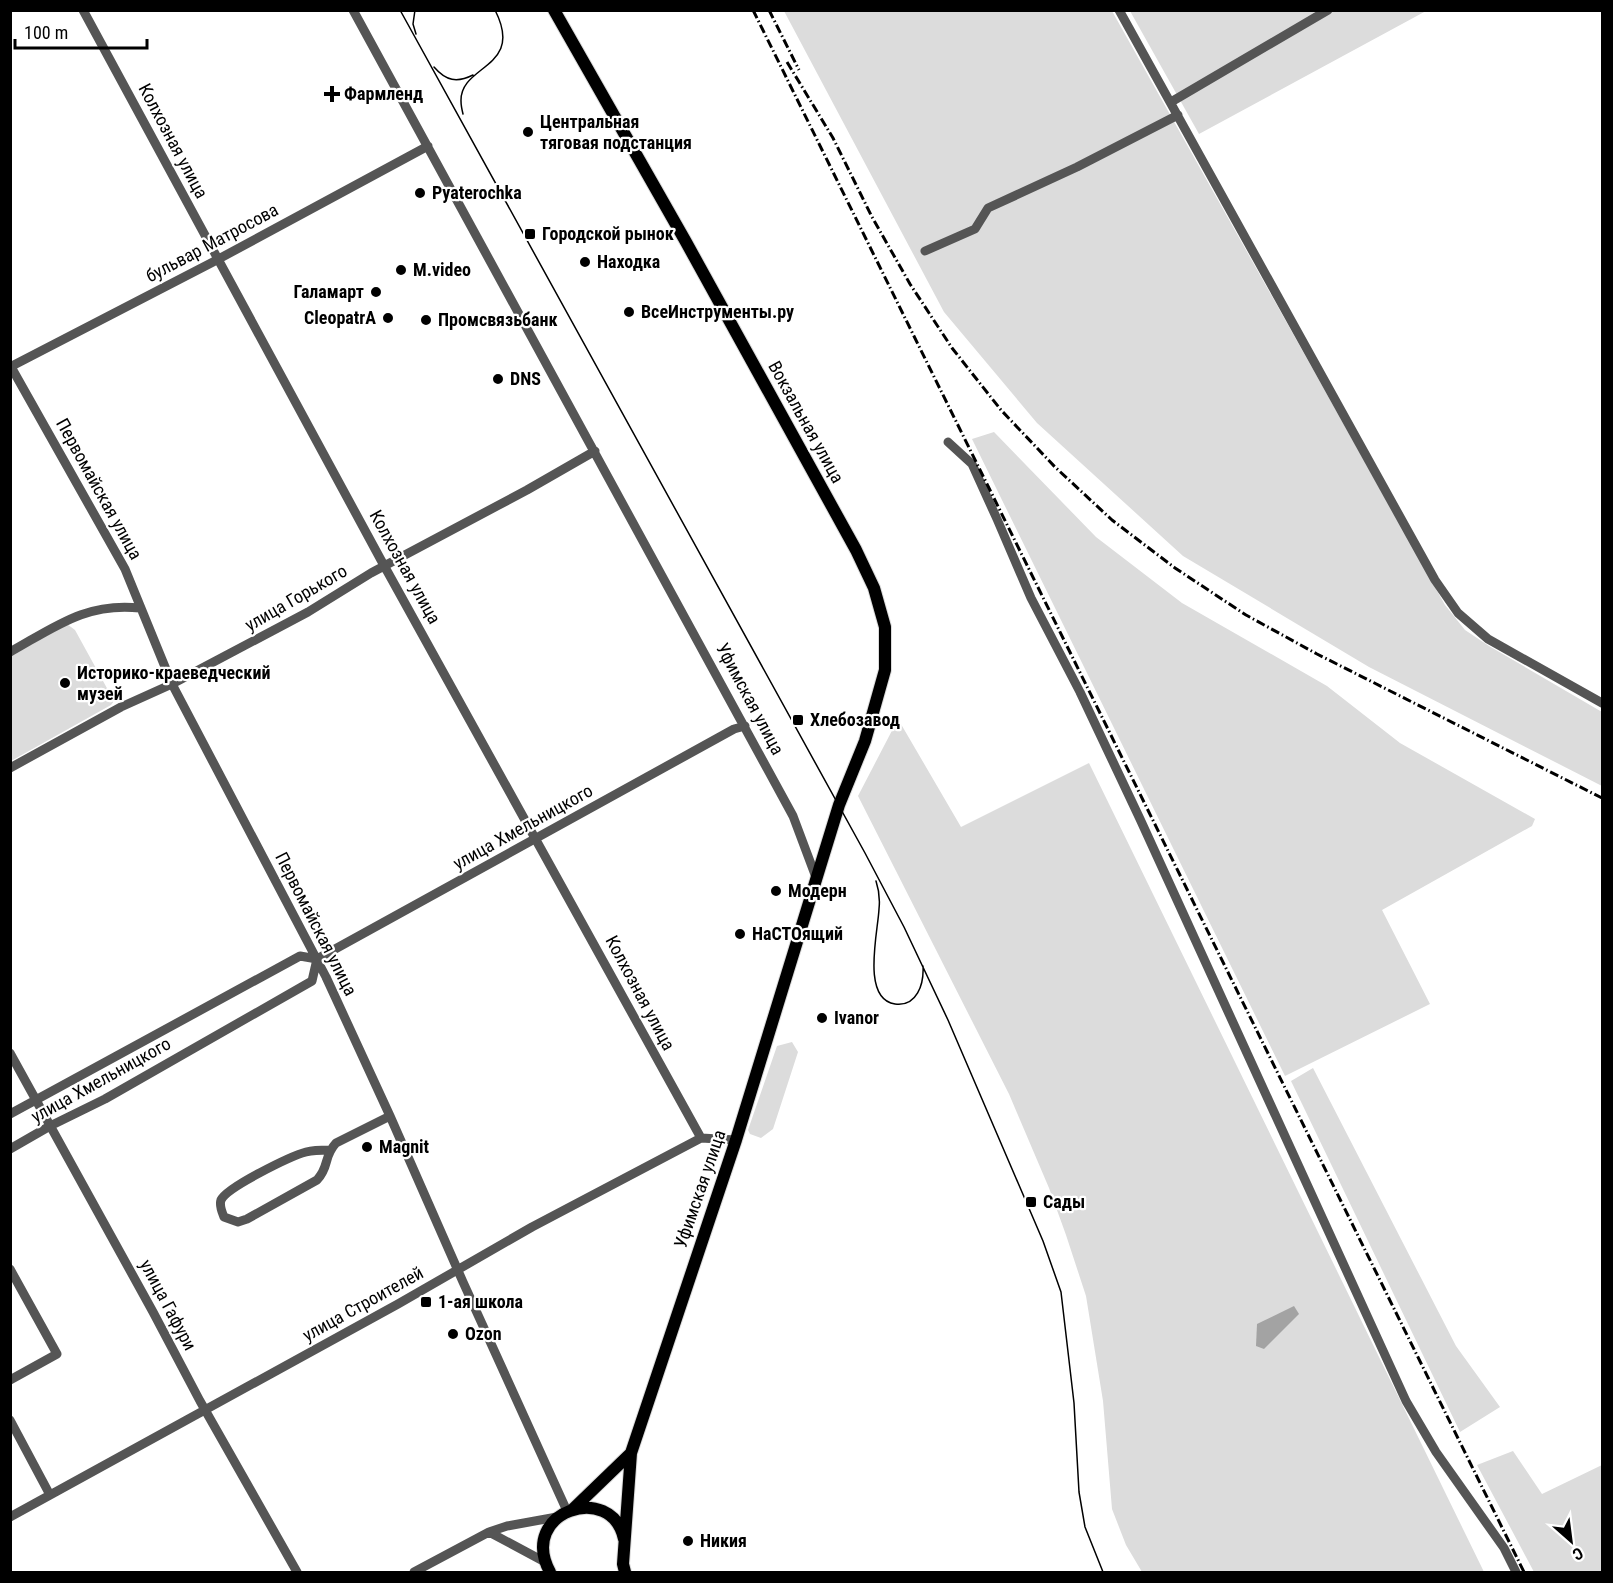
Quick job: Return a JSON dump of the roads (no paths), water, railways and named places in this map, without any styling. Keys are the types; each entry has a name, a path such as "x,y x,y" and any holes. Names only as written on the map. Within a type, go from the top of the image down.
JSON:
{"main road":[{"name":"Вокзальная улица","path":"554,10 856,550 873,588 885,627 885,670 865,741 838,805 817,880"},
{"name":"Уфимская улица","path":"631,1453 735,1140 817,880"},
{"path":"548,1567 543,1550 544,1538 549,1527 631,1453"},
{"path":"622,1570 626,1546 631,1453"},
{"path":"566,1512 585,1507 597,1509 608,1515 623,1534 626,1546"}],"street":[{"name":"Колхозная улица","path":"83,10 701,1138"},
{"name":"Уфимская улица","path":"353,10 745,726 793,816 817,880"},
{"path":"1171,102 1328,10"},
{"path":"1123,12 1435,580 1458,613 1488,639 1602,704"},
{"path":"925,251 975,228 988,208 1077,167 1178,115"},
{"name":"бульвар Матросова","path":"11,366 219,259 428,146"},
{"name":"Первомайская улица","path":"11,366 125,569 172,684 317,958 390,1116 566,1512"},
{"path":"10,388 19,380"},
{"path":"948,442 972,464 1031,598 1080,692 1140,819 1406,1401 1436,1452 1504,1548 1516,1572"},
{"name":"улица Горького","path":"10,768 121,707 172,684 308,612 386,566 595,451"},
{"path":"10,652 75,616 104,607 122,606 140,609"},
{"name":"улица Хмельницкого","path":"10,1114 300,956 317,958 724,735 745,726"},
{"name":"улица Хмельницкого","path":"10,1149 105,1099 312,981 317,958"},
{"name":"улица Гафури","path":"10,1053 153,1311 205,1410 297,1572"},
{"path":"329,1150 317,1150 292,1157 236,1187 220,1202 224,1217 238,1222 247,1219 317,1180 325,1172 329,1150 336,1143 390,1116"},
{"path":"701,1138 735,1140"},
{"name":"улица Строителей","path":"10,1517 398,1305 532,1227 701,1138"},
{"path":"10,1269 57,1354 10,1380"},
{"path":"10,1420 51,1495"},
{"path":"414,1572 489,1532 566,1512"},
{"path":"489,1532 548,1567"}],"tram line":[{"path":"400,10 865,853 904,927 948,1020 1043,1241 1061,1292 1074,1403 1079,1492 1085,1527 1103,1572"},
{"path":"415,10 413,24 416,34"},
{"path":"463,114 461,101 463,89 470,79 497,55 502,44 502,29 495,10"},
{"path":"434,67 447,78 457,80 473,75"},
{"path":"876,881 879,902 874,963 878,990 885,999 895,1004 909,1002 918,993 923,966"}],"railway":[{"path":"753,10 1524,1572"},
{"path":"769,10 799,70"},
{"path":"787,62 833,138 872,217 910,284 952,348 1001,410 1055,467 1112,520 1175,568 1246,615 1317,654 1602,798"}],"place":[{"name":"Фармленд","path":"332,94"},
{"name":"Центральная тяговая подстанция","path":"528,132"},
{"name":"Pyaterochka","path":"420,193"},
{"name":"Городской рынок","path":"530,234"},
{"name":"Находка","path":"585,262"},
{"name":"M.video","path":"401,270"},
{"name":"Галамарт","path":"376,292"},
{"name":"ВсеИнструменты.ру","path":"629,312"},
{"name":"CleopatrA","path":"388,318"},
{"name":"Промсвязьбанк","path":"426,320"},
{"name":"DNS","path":"498,379"},
{"name":"Историко-краеведческий музей","path":"65,683"},
{"name":"Хлебозавод","path":"798,720"},
{"name":"Модерн","path":"776,891"},
{"name":"НаСТОящий","path":"740,934"},
{"name":"Ivanor","path":"822,1018"},
{"name":"Magnit","path":"367,1147"},
{"name":"Сады","path":"1031,1202"},
{"name":"1-ая школа","path":"426,1302"},
{"name":"Ozon","path":"453,1334"},
{"name":"Никия","path":"688,1541"}]}
